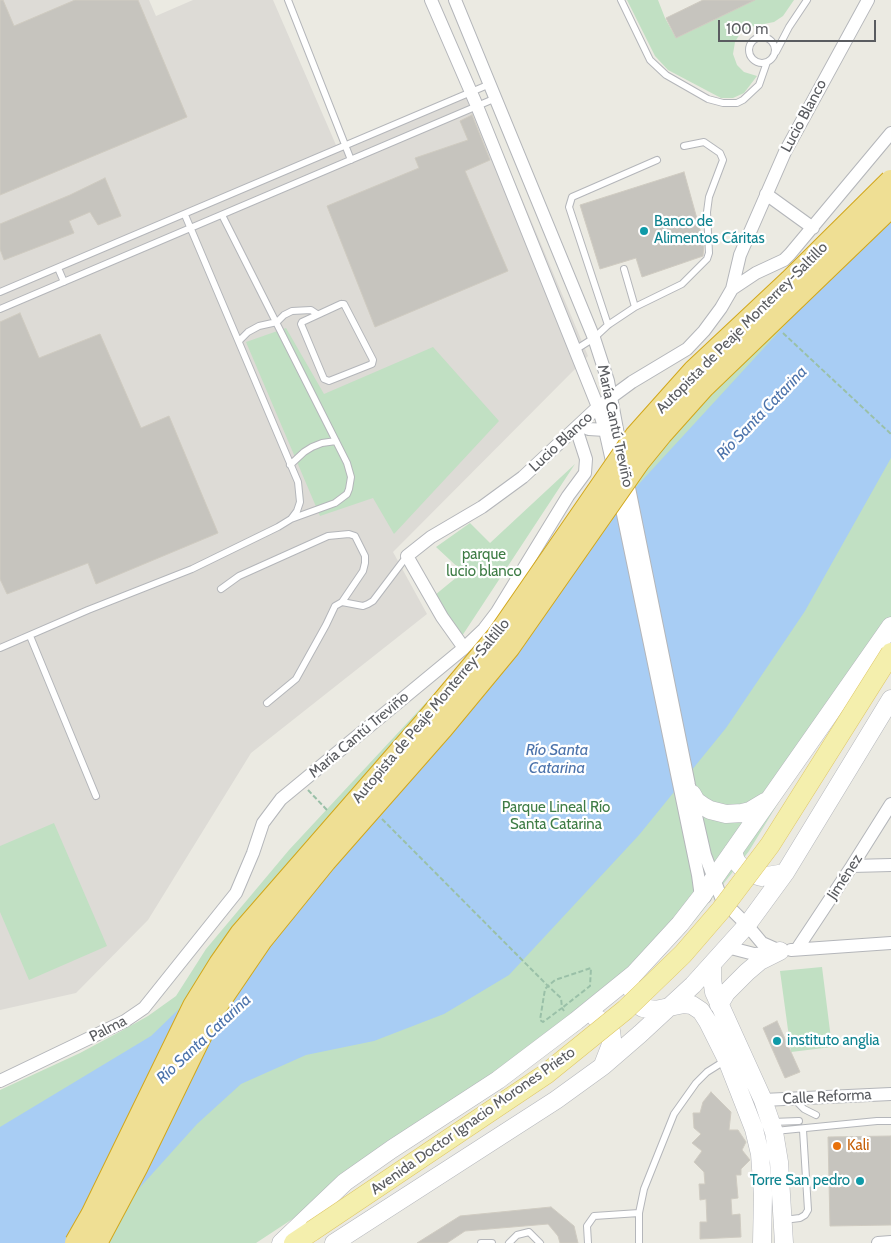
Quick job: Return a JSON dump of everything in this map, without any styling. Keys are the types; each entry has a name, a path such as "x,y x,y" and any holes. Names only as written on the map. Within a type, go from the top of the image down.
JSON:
{"highway":[{"name":"Autopista de Peaje Monterrey-Saltillo","path":"76,1243 194,1006 241,934 426,722 498,636 636,436 694,372 891,181"},
{"name":"Autopista de Peaje Monterrey-Saltillo","path":"96,1243 137,1166 212,1012 261,940 325,861 442,728 509,647 639,461 661,434 704,386 891,206"}],"main road":[{"name":"Avenida Doctor Ignacio Morones Prieto","path":"316,1239 546,1074 625,1010 683,954 721,910 770,845 891,654"},
{"name":"Avenida Doctor Ignacio Morones Prieto","path":"294,1243 316,1239 550,1087 590,1058 623,1029 705,948 730,918 781,851 891,678"}],"street":[{"name":"María Cantú Treviño","path":"431,0 477,106 611,437 688,794"},
{"name":"María Cantú Treviño","path":"455,0 594,338 608,380 611,437 688,794"},
{"name":"Lucio Blanco","path":"407,556 431,537 482,508 509,488 544,459 610,397 687,349 704,331 732,290 740,255 784,152 868,0"},
{"path":"732,290 756,273 784,260 813,228 891,133"},
{"path":"766,194 813,228"},
{"name":"María Cantú Treviño","path":"193,948 236,893 253,853 263,822 282,799 464,648 484,629 497,612 568,496 581,466 576,429 589,429 611,437"},
{"path":"407,556 442,617 464,648"},
{"path":"281,1243 345,1182 498,1080 575,1022 634,974 664,942 700,897 891,626"},
{"name":"Avenida Doctor Ignacio Morones Prieto","path":"334,1243 536,1113 603,1066 693,985 747,925 785,873 891,699"},
{"path":"688,794 710,810 718,813 734,814 750,811 773,795"},
{"path":"688,794 705,855 722,900 762,943 789,950"},
{"path":"688,794 700,897"},
{"name":"Jiménez","path":"789,950 852,866 891,804"},
{"path":"733,851 736,860 743,869 751,874 761,877 785,873"},
{"path":"852,866 891,865"},
{"path":"700,897 722,900"},
{"path":"727,948 754,954 891,943"},
{"name":"Palma","path":"0,1081 125,1021 144,1008 193,948"},
{"path":"719,1005 726,993 760,961 789,950"},
{"path":"712,964 714,992 734,1056 760,1154 763,1195 762,1243"},
{"path":"634,974 632,991 638,1005 643,1008 651,1010 666,1009 684,1004 696,1007 701,1011 763,1100 772,1127 779,1162 784,1243"},
{"path":"575,1022 584,1017 592,1016 607,1024 611,1031 612,1039 603,1066"},
{"name":"Calle Reforma","path":"763,1100 891,1094"},
{"path":"878,1243 891,1242"}],"lane":[{"path":"288,0 351,160"},
{"path":"621,0 650,60 666,75 708,99 723,103 737,103 759,85 767,62 775,54 789,27 807,0"},
{"path":"767,62 760,63 752,59 749,50 752,42 759,37 768,38 774,45 775,54"},
{"path":"0,292 490,84"},
{"path":"0,309 496,98"},
{"path":"575,350 635,307 682,284 707,259 709,253 708,197 723,160 720,154 704,142 684,146"},
{"path":"608,325 569,207 572,197 657,160"},
{"path":"185,215 298,482 300,492 297,511 291,519"},
{"path":"0,648 88,610 192,569 291,519 335,503 346,494 351,477 347,463 222,215"},
{"path":"58,268 64,282"},
{"path":"624,269 635,307"},
{"path":"344,304 373,360 372,364 329,382 324,379 301,324 317,314 344,304"},
{"path":"239,341 248,332 259,326 277,322 284,315 292,312 311,310 317,314"},
{"path":"290,465 312,447 336,441"},
{"path":"221,589 239,576 328,536 349,534 355,536 365,556 362,570 342,602 335,606 296,679 267,703"},
{"path":"342,602 362,606 373,601 407,556"},
{"path":"30,636 96,796"},
{"path":"639,1243 639,1213 646,1182 674,1114 696,1083 707,1072 734,1056"},
{"path":"794,1099 804,1109 816,1115"},
{"path":"772,1127 799,1121"},
{"path":"772,1127 803,1130 891,1121"},
{"path":"783,1220 800,1218 808,1210 803,1130"},
{"path":"588,1243 587,1226 594,1216 639,1213"},
{"path":"508,1243 517,1235 529,1232 540,1243"},
{"path":"481,1243 492,1243"}],"path":[{"path":"783,334 891,434"},
{"path":"312,794 331,813"},
{"path":"382,818 560,998 562,1008 575,1022"},
{"path":"591,968 590,986 562,1008 543,1022 540,1020 545,989 554,980 591,968"}],"shaded area":[{"path":"0,0 149,0 156,16 193,0 273,0 336,145 476,89 588,356 393,552 427,614 251,753 148,920 76,993 0,1010"}],"green space":[{"path":"627,0 658,0 676,38 755,0 794,0 783,16 774,22 754,26 741,32 735,42 733,54 737,65 744,72 757,76 744,93 733,98 721,98 668,70 655,56"},
{"name":"Río Santa Catarina","path":"891,171 891,617 749,851 696,919 662,957 577,1032 256,1243 0,1243 0,1090 80,1053 148,1016 176,996 206,949 289,850 474,651"},
{"path":"286,328 324,394 433,347 499,421 394,534 373,498 320,516 246,342"},
{"name":"parque lucio blanco","path":"575,464 462,636 435,595 463,572 436,547 470,523 490,543"},
{"path":"54,823 107,946 29,980 0,912 0,846"},
{"path":"822,967 832,1047 791,1052 780,971"}],"water":[{"name":"Río Santa Catarina","path":"891,201 891,458 805,611 726,728 639,835 509,975 444,1014 374,1041 306,1055 241,1084 197,1124 90,1243 0,1243 0,1127 151,1036 312,881 626,498 854,250"}],"building":[{"path":"0,0 3,0 14,26 75,0 138,0 187,117 0,195"},
{"path":"703,0 755,0 676,38 666,18"},
{"path":"472,115 490,160 465,171 508,271 375,327 327,206 419,168 415,158 468,140 460,121"},
{"name":"Banco de Alimentos Cáritas","path":"684,172 704,244 703,256 642,277 636,258 600,269 580,205"},
{"path":"105,178 121,216 98,225 90,212 69,221 74,233 4,260 0,249 0,224 70,195"},
{"path":"20,313 39,358 100,334 141,428 169,416 218,533 96,584 88,563 7,594 0,579 0,322"},
{"name":"instituto anglia","path":"777,1021 800,1072 785,1078 763,1028"},
{"path":"711,1092 731,1112 729,1130 738,1130 746,1142 742,1150 750,1160 741,1169 741,1175 736,1175 738,1198 731,1199 732,1215 740,1214 741,1237 700,1239 700,1222 707,1222 706,1199 700,1200 699,1184 705,1184 704,1172 694,1162 702,1151 692,1143 701,1134 694,1128 693,1113 700,1113 703,1102"},
{"name":"Torre San pedro","path":"891,1136 891,1225 830,1226 828,1137"},
{"path":"551,1207 574,1226 578,1243 560,1243 558,1236 548,1224 465,1231 447,1243 417,1243 460,1216"}],"place":[{"name":"Banco de Alimentos Cáritas","path":"644,231"},
{"name":"instituto anglia","path":"777,1041"},
{"name":"Kali","path":"837,1146"},
{"name":"Torre San pedro","path":"860,1181"}],"park label":[{"name":"Parque Lineal Río Santa Catarina","path":"556,816"}]}
